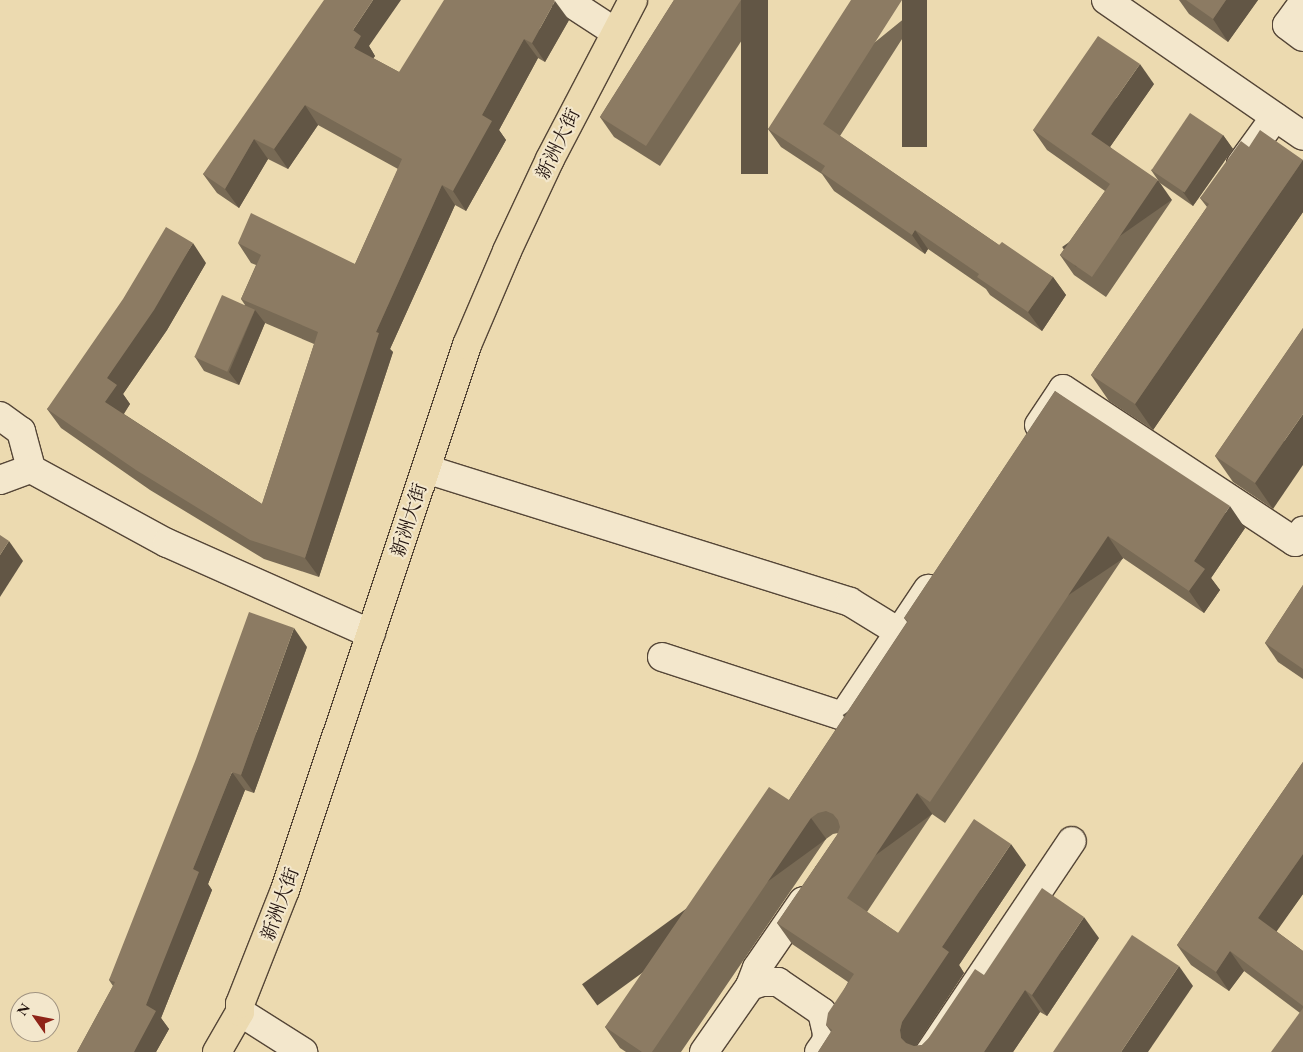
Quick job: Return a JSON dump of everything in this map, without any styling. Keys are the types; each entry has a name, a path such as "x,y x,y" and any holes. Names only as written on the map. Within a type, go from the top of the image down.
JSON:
{"main road":[{"name":"新洲大街","path":"216,1052 240,1012 240,1004 285,890 468,345 507,251 550,158 633,0"}],"street":[{"path":"566,0 616,32"},
{"path":"1106,0 1303,136"},
{"path":"1303,3 1287,25 1303,37"},
{"path":"1229,181 1275,116"},
{"path":"1025,446 1063,389 1300,540"},
{"path":"0,416 22,431 32,469 168,543 371,634"},
{"path":"0,480 32,469"},
{"path":"426,469 850,602 900,632"},
{"path":"662,657 843,716 943,567"},
{"path":"930,1052 1072,841"},
{"path":"704,1052 750,986 757,968 817,880"},
{"path":"750,986 762,982 778,982 822,1012 827,1034 826,1042 819,1052"},
{"path":"240,1012 303,1052"}],"building":[{"path":"324,0 373,0 353,30 361,36 354,48 399,72 444,0 555,1 532,43 524,39 482,115 492,121 453,191 442,185 376,332 379,333 305,558 250,540 136,470 47,409 123,299 166,227 193,243 154,310 107,378 117,385 105,402 262,504 318,332 241,299 261,255 238,243 251,213 355,264 402,159 305,105 274,149 254,139 225,189 203,174"},
{"path":"674,0 741,0 646,146 600,117"},
{"path":"851,0 902,0 823,124 999,245 1002,242 1053,277 1028,312 977,277 979,274 915,230 912,235 821,172 825,166 768,129"},
{"path":"1186,0 1226,0 1213,19"},
{"path":"1098,36 1140,64 1091,134 1158,180 1092,277 1060,255 1110,184 1033,130"},
{"path":"1190,113 1223,135 1185,193 1151,170"},
{"path":"1260,130 1303,160 1135,404 1091,375 1209,204 1200,198 1241,141 1249,147"},
{"path":"222,295 255,310 227,372 194,357"},
{"path":"1303,328 1303,414 1255,483 1215,456"},
{"path":"1055,391 1230,506 1194,561 1205,569 1189,591 1108,536 930,802 917,793 847,898 898,933 974,819 1011,844 942,947 949,952 902,1022 901,1038 906,1043 914,1046 922,1045 928,1039 975,969 984,975 1042,888 1084,917 1032,995 1025,990 984,1052 818,1052 832,1030 826,1025 828,1013 854,974 777,923 837,835 840,827 838,820 833,814 826,811 818,813 811,818 652,1052 642,1052 605,1027 769,787 789,800 908,621 904,618"},
{"path":"0,535 9,541 0,555"},
{"path":"1303,585 1303,669 1265,643"},
{"path":"249,612 294,628 241,775 232,772 193,869 199,872 146,1005 156,1011 134,1052 77,1052 115,982 109,980 196,759"},
{"path":"1303,762 1303,854 1258,918 1303,951 1303,1006 1230,951 1216,972 1177,945"},
{"path":"1132,935 1179,966 1121,1052 1053,1052"},
{"path":"1303,1008 1303,1052 1271,1052"}]}
